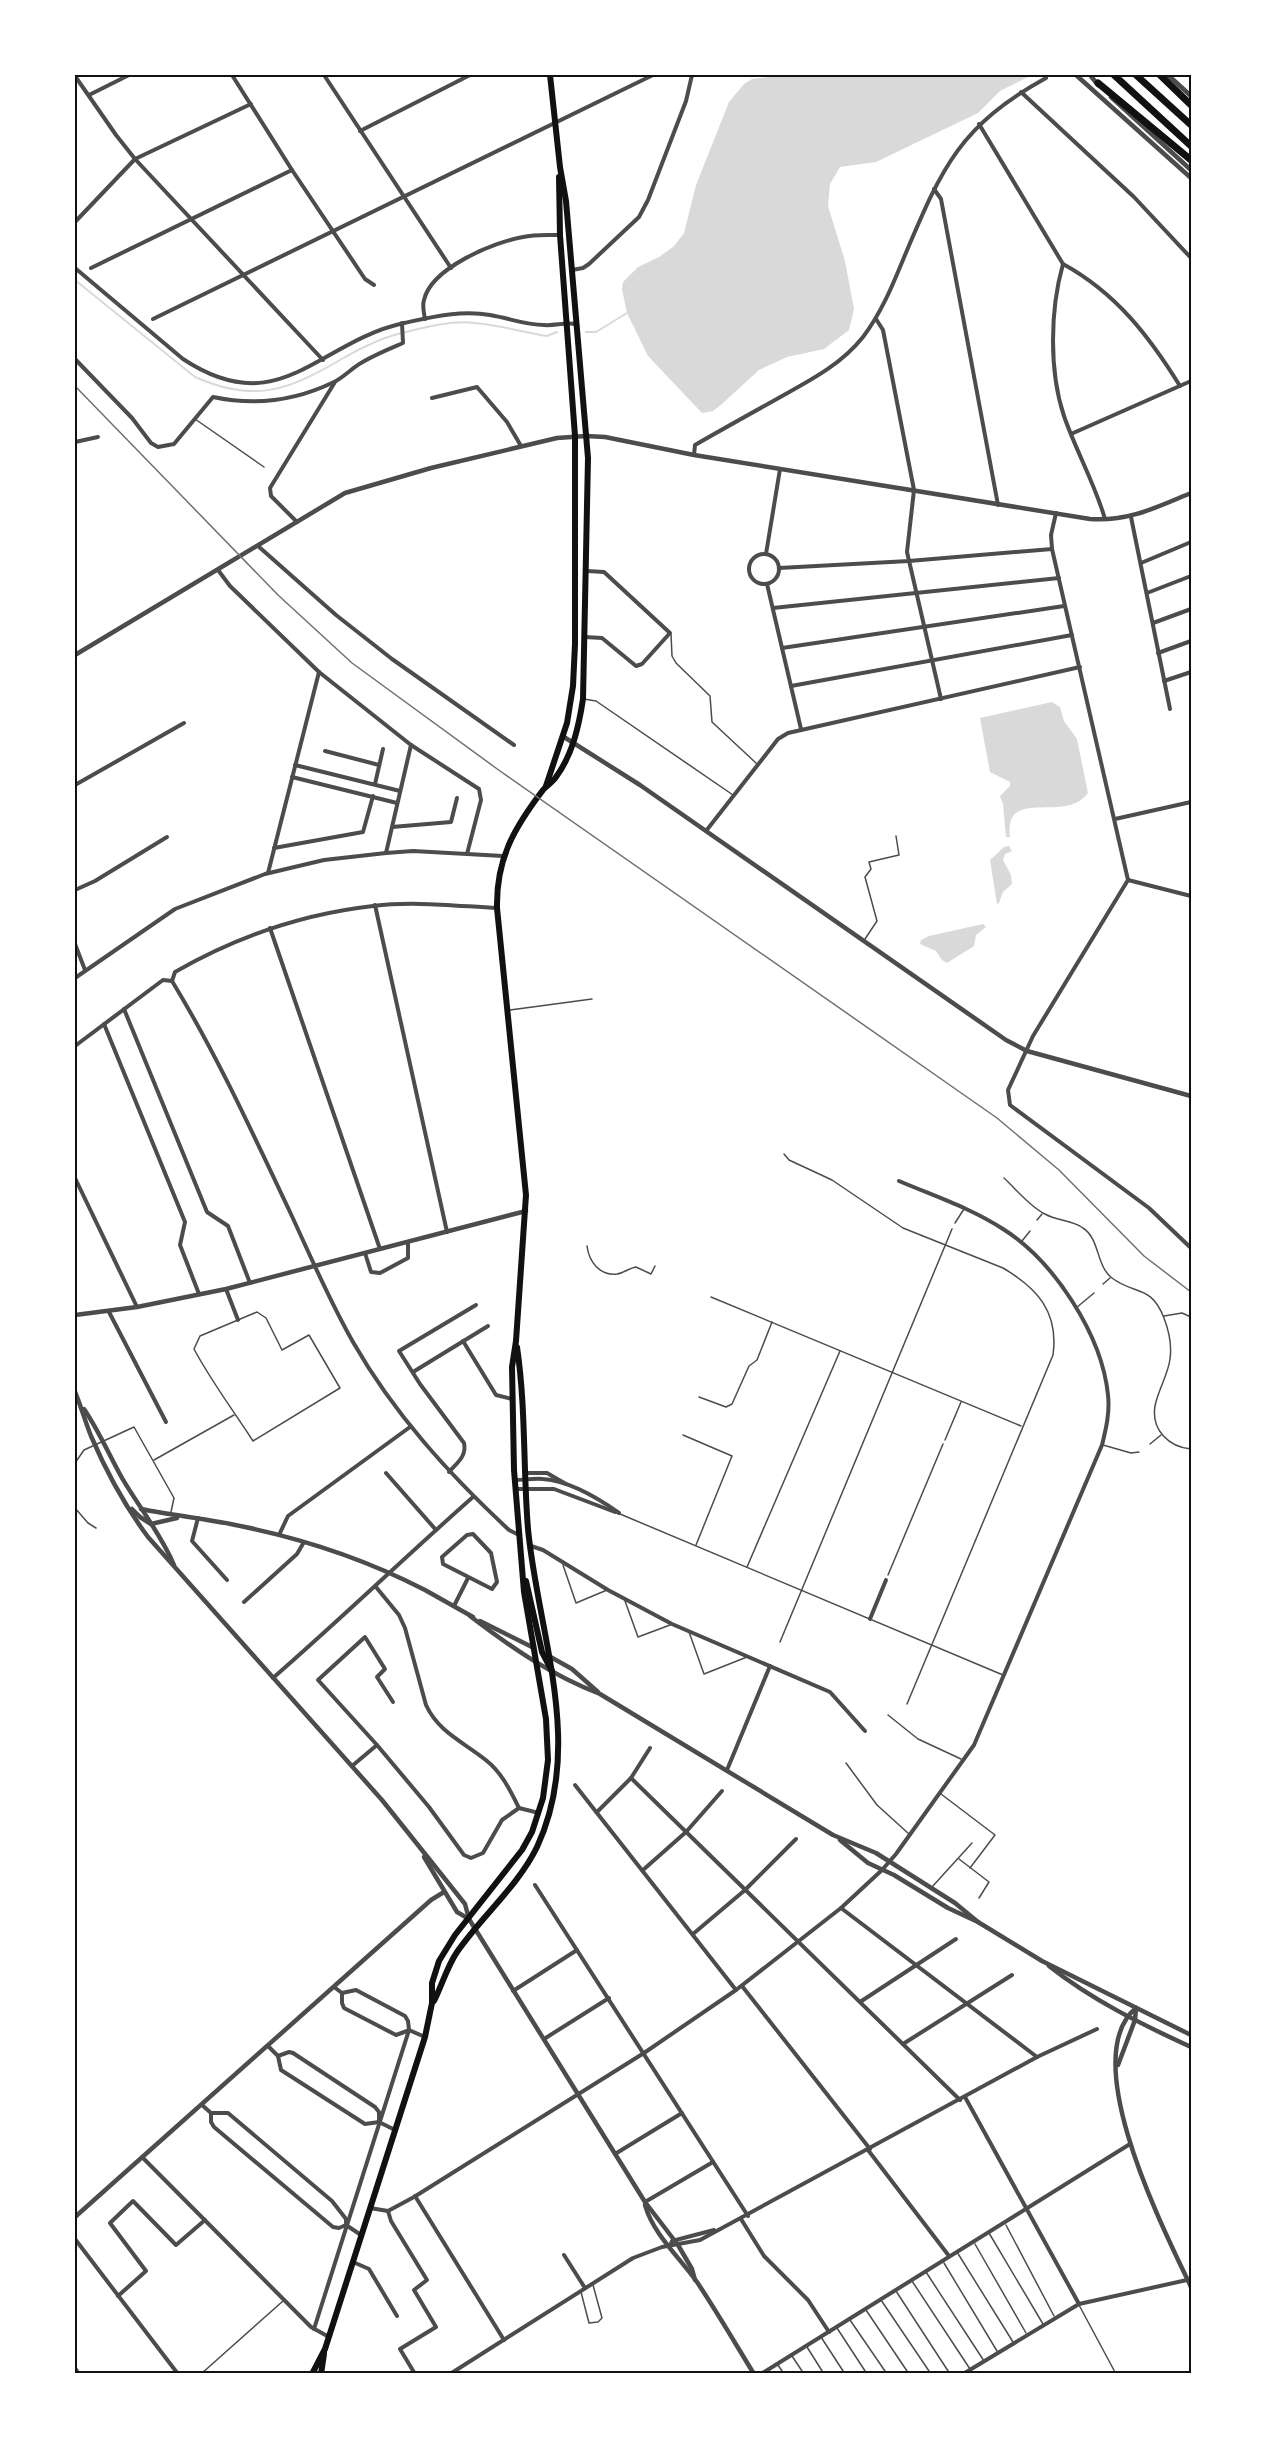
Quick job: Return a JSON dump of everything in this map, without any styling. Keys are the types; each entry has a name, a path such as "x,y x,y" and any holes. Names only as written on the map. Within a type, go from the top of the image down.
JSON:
{"highway":[{"path":"1114,75 1191,146"},
{"path":"1136,75 1191,126"},
{"path":"1160,75 1191,105"},
{"path":"1098,82 1191,160"}],"main road":[{"path":"321,2374 324,2353 425,2037 432,2003 432,1983 440,1961 455,1935 522,1850 539,1813 546,1782 548,1740 532,1647 515,1489 512,1367 526,1210 525,1171 496,885 503,856 514,833 545,788 555,779 573,742 583,699 587,571 586,436 566,201 550,75"},
{"path":"545,788 564,737 573,686 575,644 575,436 558,202 560,167"},
{"path":"432,2003 456,1954 519,1875 536,1847 550,1810 555,1783 558,1721 550,1656 530,1546 523,1391 516,1341"},
{"path":"521,1560 542,1652 552,1672"},
{"path":"312,2374 324,2353"}],"street":[{"path":"89,95 129,75"},
{"path":"232,75 333,232 365,279 374,285"},
{"path":"324,75 451,268"},
{"path":"360,131 470,75"},
{"path":"153,319 653,75"},
{"path":"571,270 583,268 589,264 639,217 648,200 686,101 692,75"},
{"path":"1076,75 1191,178"},
{"path":"1090,75 1098,82 1099,87 1191,170"},
{"path":"1168,75 1191,96"},
{"path":"75,76 135,159 323,360"},
{"path":"694,455 695,445 832,366 862,338 876,319 934,188 948,163 979,124 997,108 1046,78"},
{"path":"1021,92 1134,197 1191,258"},
{"path":"75,222 135,159 250,104"},
{"path":"979,124 1063,264 1121,306 1144,331 1180,386"},
{"path":"91,268 292,170"},
{"path":"934,188 941,199 998,504"},
{"path":"425,319 424,298 431,287 451,268 480,249 524,236 560,235"},
{"path":"1063,264 1054,306 1053,334 1063,413 1101,503 1105,520"},
{"path":"75,268 183,359 202,371 235,381 266,382 285,379 371,334 402,323 425,319 472,313 544,326 576,324"},
{"path":"876,319 883,330 914,490 907,552 941,699"},
{"path":"75,359 132,418 151,443 158,447 174,444 213,397 245,403 264,402 303,394 336,381 375,355 403,343 402,323"},
{"path":"297,522 271,496 270,488 336,381"},
{"path":"1071,434 1191,381"},
{"path":"432,398 477,387 507,422 521,446"},
{"path":"75,654 345,493 374,483 521,446 575,436 605,437 694,455 1105,520 1131,517 1191,493"},
{"path":"75,442 98,437"},
{"path":"766,554 780,468"},
{"path":"1056,513 1051,536 1052,549 1128,880 1033,1036 1008,1090 1010,1105 1149,1208 1191,1248"},
{"path":"1131,517 1170,709"},
{"path":"1141,563 1191,542"},
{"path":"258,546 336,615 392,659 514,745"},
{"path":"779,568 909,561 1052,549"},
{"path":"766,554 775,558 779,568 776,578 766,584 756,582 751,578 748,568 756,555 766,554"},
{"path":"218,570 230,586 319,672 411,745 479,789 480,800 467,854"},
{"path":"585,637 602,638 636,666 642,664 670,633 604,572 587,571"},
{"path":"1147,593 1191,576"},
{"path":"773,608 1059,578"},
{"path":"766,584 801,729"},
{"path":"782,648 1064,606"},
{"path":"1153,623 1191,609"},
{"path":"791,686 1072,635"},
{"path":"1158,652 1191,641"},
{"path":"706,831 778,739 788,733 1080,667"},
{"path":"268,873 319,672"},
{"path":"1164,681 1191,672"},
{"path":"75,785 184,723"},
{"path":"564,737 706,831 967,1015 1027,1051 1191,1096"},
{"path":"386,853 411,745"},
{"path":"375,784 383,749"},
{"path":"325,751 379,765"},
{"path":"295,765 400,791"},
{"path":"292,777 398,803"},
{"path":"274,848 363,832 373,796"},
{"path":"392,827 451,822 457,798"},
{"path":"1115,819 1191,802"},
{"path":"75,891 167,837"},
{"path":"75,978 175,909 268,873 324,860 386,853 503,856"},
{"path":"1128,880 1191,896"},
{"path":"497,908 375,905 322,914 270,928 208,953 175,972 172,981 219,1066 353,1343 410,1427 473,1497 508,1530 519,1535"},
{"path":"375,905 447,1233"},
{"path":"270,928 380,1249"},
{"path":"75,944 85,970"},
{"path":"75,1046 163,980 172,981"},
{"path":"124,1009 207,1212 228,1226 250,1283"},
{"path":"105,1024 185,1222 180,1249 199,1294"},
{"path":"75,1178 137,1308"},
{"path":"370,2208 388,2211 416,2196 644,2053 742,1986 841,1908 882,1870 974,1745 1102,1445 1107,1421 1108,1396 1097,1350 1076,1308 1059,1282 1022,1242 984,1218 899,1181"},
{"path":"75,1315 137,1308 226,1289 447,1233 526,1210"},
{"path":"365,1253 371,1272 380,1274 408,1258 408,1242"},
{"path":"226,1289 238,1320"},
{"path":"449,1472 465,1452 464,1443 399,1351 476,1305"},
{"path":"109,1312 166,1422"},
{"path":"413,1371 488,1326"},
{"path":"463,1341 496,1395 512,1399"},
{"path":"75,1392 95,1444 140,1527 382,1800 465,1904 469,1919 475,1929 645,2202 676,2243 692,2269 695,2280"},
{"path":"82,1407 141,1509 168,1550 175,1568"},
{"path":"279,1535 288,1516 410,1427"},
{"path":"386,1473 436,1530"},
{"path":"515,1480 526,1476 566,1484 619,1513"},
{"path":"515,1489 554,1489 619,1513"},
{"path":"119,1492 135,1513 151,1524 180,1518 198,1518 279,1535 390,1574 454,1606 504,1642 552,1672 600,1694 833,1835 868,1863 948,1908 978,1922"},
{"path":"273,1678 473,1497"},
{"path":"141,1509 180,1518"},
{"path":"198,1518 192,1541 227,1580"},
{"path":"470,1534 489,1549 496,1582 492,1589 468,1578 441,1561 442,1557 470,1534"},
{"path":"244,1602 297,1554 304,1542"},
{"path":"530,1546 543,1550 608,1590 672,1624 830,1692 864,1731"},
{"path":"454,1606 468,1578"},
{"path":"870,1619 887,1578"},
{"path":"376,1587 399,1615 405,1628 431,1716 453,1738 494,1767 519,1808 539,1813"},
{"path":"470,1616 572,1669 600,1694"},
{"path":"393,1702 377,1677 385,1669 365,1637 318,1680 429,1807 464,1855 477,1858 483,1854 502,1820 519,1808"},
{"path":"727,1770 770,1666"},
{"path":"352,1766 377,1745"},
{"path":"597,1812 631,1778 650,1748"},
{"path":"631,1778 960,2100"},
{"path":"574,1785 736,1990"},
{"path":"643,1870 686,1832 722,1791"},
{"path":"833,1835 876,1853 932,1888 978,1922 1042,1961 1191,2035"},
{"path":"693,1934 745,1890 795,1839"},
{"path":"418,1847 457,1911 469,1919"},
{"path":"535,1885 748,2216"},
{"path":"75,2217 431,1900 444,1892"},
{"path":"841,1908 1037,2057"},
{"path":"860,2002 956,1939"},
{"path":"513,1991 577,1950"},
{"path":"1042,1961 1067,1980 1126,2016 1191,2047"},
{"path":"903,2044 1012,1975"},
{"path":"742,1986 949,2256"},
{"path":"334,1987 342,1994 344,2008 396,2035 402,2035 409,2030"},
{"path":"314,2329 409,2030 405,2016 356,1990 342,1994"},
{"path":"543,2039 609,1998"},
{"path":"1136,2008 1126,2016 1117,2038 1118,2099 1130,2144 1191,2287"},
{"path":"1116,2070 1135,2020 1136,2008"},
{"path":"670,2246 670,2242 700,2240 748,2216 1037,2057 1097,2029"},
{"path":"409,2030 425,2037"},
{"path":"268,2046 278,2056 280,2070 365,2124 379,2122 396,2130"},
{"path":"278,2056 293,2053 366,2101 379,2112 379,2122"},
{"path":"965,2097 1079,2304"},
{"path":"201,2105 211,2113 228,2113 332,2201 346,2219 346,2225"},
{"path":"211,2113 211,2122 214,2127 333,2227 339,2228 346,2225"},
{"path":"615,2154 682,2113"},
{"path":"761,2374 1130,2144"},
{"path":"142,2157 284,2301 314,2329 329,2337"},
{"path":"645,2202 713,2162"},
{"path":"416,2196 504,2340"},
{"path":"118,2296 146,2271 110,2223 134,2201 176,2245 205,2220"},
{"path":"645,2202 647,2213 695,2280 754,2374"},
{"path":"388,2211 391,2221 427,2280 414,2290 436,2327 400,2349 415,2374"},
{"path":"741,2219 764,2256 808,2300 829,2332"},
{"path":"346,2225 362,2235"},
{"path":"75,2239 178,2374"},
{"path":"450,2374 633,2258 670,2246"},
{"path":"564,2255 583,2290"},
{"path":"353,2262 369,2269 397,2316"},
{"path":"963,2374 1055,2316 1079,2304 1187,2280"},
{"path":"75,2368 79,2374"}],"lane":[{"path":"194,419 264,467"},
{"path":"670,633 672,656 676,663 710,696 712,722 758,765"},
{"path":"583,699 596,701 734,796"},
{"path":"863,942 877,921 866,877 871,869 869,862 899,855 896,836"},
{"path":"508,1010 592,999"},
{"path":"784,1154 789,1160 832,1180 903,1228 1003,1268 1026,1282 1041,1300 1051,1319 1053,1355 907,1704"},
{"path":"1004,1178 1042,1214 1082,1227 1089,1233 1103,1268 1111,1277 1148,1295 1164,1316 1171,1342 1167,1375 1155,1404 1155,1414 1162,1435 1168,1442 1178,1448 1191,1449"},
{"path":"955,1223 964,1209"},
{"path":"1037,1220 1042,1214"},
{"path":"780,1642 952,1229"},
{"path":"1022,1242 1030,1231"},
{"path":"588,1246 591,1261 596,1267 609,1273 615,1274 636,1267 651,1274 655,1266"},
{"path":"1103,1284 1111,1277"},
{"path":"1076,1308 1094,1293"},
{"path":"711,1297 1022,1426"},
{"path":"257,1312 266,1318 282,1350 309,1335 340,1388 253,1442 235,1414 194,1349 200,1336 257,1312"},
{"path":"1164,1316 1182,1313 1191,1317"},
{"path":"699,1396 726,1407 732,1404 749,1366 757,1360 772,1321"},
{"path":"747,1568 841,1350"},
{"path":"945,1440 962,1401"},
{"path":"154,1461 235,1414"},
{"path":"75,1463 84,1450 134,1427 174,1498 170,1515"},
{"path":"683,1435 732,1456 696,1545"},
{"path":"1150,1444 1162,1435"},
{"path":"887,1578 944,1444"},
{"path":"1102,1445 1131,1453 1139,1452"},
{"path":"75,1508 88,1523 96,1528"},
{"path":"619,1513 1004,1675"},
{"path":"562,1562 576,1603 608,1590"},
{"path":"624,1597 638,1637 672,1624"},
{"path":"689,1631 704,1674 748,1656"},
{"path":"888,1715 918,1739 964,1761"},
{"path":"846,1763 878,1805 910,1834"},
{"path":"940,1793 995,1835 970,1868"},
{"path":"932,1888 972,1843"},
{"path":"959,1858 989,1882 979,1898"},
{"path":"1004,2222 1055,2316"},
{"path":"988,2232 1043,2324"},
{"path":"974,2241 1026,2334"},
{"path":"957,2252 1013,2342"},
{"path":"942,2261 998,2352"},
{"path":"926,2271 984,2361"},
{"path":"912,2280 970,2369"},
{"path":"583,2290 589,2323 598,2322 602,2318 592,2284"},
{"path":"896,2290 950,2374"},
{"path":"880,2300 931,2374"},
{"path":"201,2374 284,2301"},
{"path":"1079,2304 1116,2374"},
{"path":"865,2309 909,2374"},
{"path":"849,2319 887,2374"},
{"path":"837,2327 867,2374"},
{"path":"820,2337 845,2374"},
{"path":"806,2346 824,2374"},
{"path":"792,2355 804,2374"},
{"path":"777,2364 784,2374"}],"shaded area":[{"path":"783,75 1032,75 1000,91 978,113 876,162 840,167 830,184 828,206 845,261 854,309 849,330 824,349 787,357 759,370 713,411 702,413 648,356 627,313 622,289 623,282 638,267 659,257 674,246 684,233 696,185 729,102 744,84 752,79"},
{"path":"1052,702 1060,707 1064,721 1077,739 1088,793 1078,802 1065,806 1026,809 1016,813 1011,821 1010,837 1006,837 1003,804 1000,796 1010,786 1010,782 990,772 980,718"},
{"path":"1009,846 1012,851 1005,854 1003,860 1011,875 1012,884 1003,892 997,904 990,860 1004,847"},
{"path":"983,924 986,927 976,935 974,946 947,963 936,951 920,944 921,940 929,936"}],"waterway":[{"path":"75,280 195,377 235,390 270,390 286,386 321,371 376,342 436,325 475,323 547,336 557,332"},
{"path":"586,332 596,332 627,313"}],"tram line":[{"path":"75,386 278,595 352,663 500,771 997,1118 1059,1170 1144,1256 1191,1292"}]}
